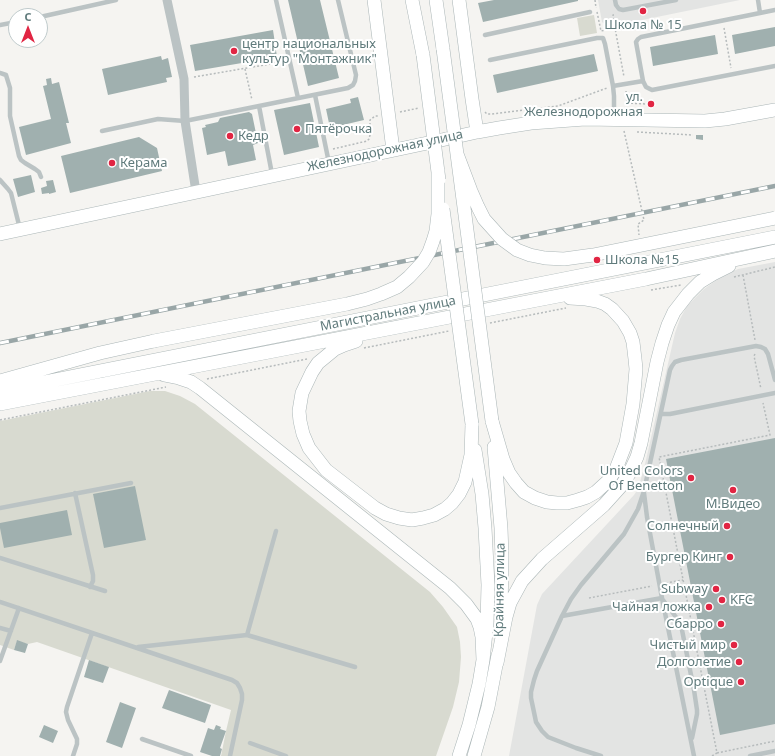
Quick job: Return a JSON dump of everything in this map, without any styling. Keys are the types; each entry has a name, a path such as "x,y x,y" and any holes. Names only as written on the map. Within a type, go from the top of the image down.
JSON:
{"main road":[{"path":"374,0 381,115 392,150"},
{"path":"412,0 423,54 472,424 471,455 465,482 459,494 445,509 434,515 412,520 399,518 386,514 375,508 326,470 309,448 303,434 299,411 302,393 318,363 335,349 344,345 399,331 437,319"},
{"path":"436,0 492,421 503,459 516,484 524,492 535,498 547,502 567,503 596,492 608,481 616,469 626,443 630,423 636,369 630,333 623,321 612,309 597,301 574,298 526,306 492,308"},
{"path":"459,0 477,132"},
{"name":"Железнодорожная улица","path":"0,234 272,176 328,160 392,150 477,132 531,123 585,119 688,122 726,119 775,110"},
{"path":"457,154 471,191 484,219 502,239 517,250 530,255 545,258 564,259 582,257 775,218"},
{"path":"0,381 100,353 154,341 347,304 382,294 397,287 423,262 433,241 438,214 438,171"},
{"name":"Магистральная улица","path":"0,391 775,237"},
{"path":"497,663 510,603 522,581 542,559 604,506 622,486 630,474 641,443 662,342 674,312 688,294 700,282 713,274 734,264 772,252"},
{"name":"Магистральная улица","path":"0,404 646,279 772,252"},
{"path":"148,375 165,375 179,378 200,388 450,588 466,604 477,619 482,638 483,660"},
{"name":"Крайняя улица","path":"474,756 488,707 497,663 501,622 502,556 492,421"},
{"name":"Крайняя улица","path":"459,756 474,704 483,660 488,603 487,558 482,494 472,424"}],"street":[{"path":"167,0 184,79 185,121 196,192"}],"lane":[{"path":"48,14 116,0"},
{"path":"276,0 298,98"},
{"path":"102,131 158,119 185,121 348,88 356,81 356,75 338,0"},
{"path":"615,0 619,9 623,10 676,0"},
{"path":"758,0 760,13"},
{"path":"775,10 641,37 636,42 643,81 646,87 652,90 775,66"},
{"path":"485,35 590,12"},
{"path":"490,60 603,38 613,86 614,119"},
{"path":"0,73 6,75 10,88 10,116 19,156 25,163 35,168 41,177"},
{"path":"613,86 643,81"},
{"path":"315,95 328,160"},
{"path":"259,106 272,176"},
{"path":"0,180 11,193 20,229"},
{"path":"600,756 548,737 539,728 531,698 532,685 537,671 571,599 624,534 638,509 644,491 670,370 675,362 756,346 765,349 768,354 775,380"},
{"path":"661,414 670,414 775,393"},
{"path":"0,508 131,483"},
{"path":"644,491 647,518 662,598 694,756"},
{"path":"75,493 92,575 90,587"},
{"path":"247,635 276,531"},
{"path":"0,558 105,592"},
{"path":"562,616 662,598"},
{"path":"662,598 681,625 687,654 697,710 691,740"},
{"path":"0,602 136,647 237,683 242,694 242,700 230,756"},
{"path":"0,662 19,608"},
{"path":"0,628 11,631"},
{"path":"74,756 78,744 66,712 92,633"},
{"path":"136,647 247,635 355,667"},
{"path":"142,739 191,756"},
{"path":"250,743 286,756"},
{"path":"750,756 775,751"}],"path":[{"path":"595,0 601,31 615,28"},
{"path":"619,9 613,16 628,104 647,104"},
{"path":"722,20 733,74"},
{"path":"184,79 290,61"},
{"path":"245,68 253,107"},
{"path":"482,110 487,114 492,114 558,106 613,86"},
{"path":"328,160 333,148 367,141 369,139 370,120 381,115 418,108"},
{"path":"624,131 644,220 638,224 639,240"},
{"path":"631,132 693,135"},
{"path":"717,753 659,456 770,435 754,356 756,346 743,275"},
{"path":"589,598 683,580"},
{"path":"712,756 717,753 775,741"}],"shaded area":[{"name":"Школа № 15","path":"598,0 740,0 608,27 602,22"},
{"path":"594,15 597,33 580,36 577,18"},
{"path":"775,262 775,756 509,756 537,605 542,594 638,489 675,333 687,306 704,289 721,277 738,269"},
{"path":"150,391 165,391 180,396 195,404 430,592 443,607 457,627 461,657 459,682 453,707 436,756 221,756 231,710 37,642 28,644 17,641 14,650 0,645 0,421"}],"building":[{"path":"288,0 320,0 339,78 308,86"},
{"path":"494,0 578,1 483,22 478,3"},
{"path":"775,27 775,46 735,54 732,35"},
{"path":"273,30 277,57 195,71 190,45"},
{"path":"715,35 718,54 653,66 650,47"},
{"path":"594,54 598,71 497,93 493,75"},
{"path":"161,56 162,60 168,58 172,77 166,78 167,82 108,95 102,69"},
{"path":"51,78 52,84 59,82 69,123 66,123 71,143 26,155 19,127 51,119 43,86 47,85 46,79"},
{"path":"358,97 364,120 330,128 326,109 351,103 350,99"},
{"name":"Пятёрочка","path":"310,103 319,147 284,155 274,110"},
{"name":"Кедр","path":"249,112 252,114 258,143 253,145 256,160 228,166 225,151 207,155 202,128 206,127 205,125 218,122 220,118"},
{"path":"696,135 703,135 703,140 696,139"},
{"name":"Керама","path":"139,137 157,148 162,171 70,193 61,156"},
{"path":"31,175 35,192 18,197 13,179"},
{"path":"53,180 56,192 42,194 41,188 47,186 46,181"},
{"name":"Солнечный","path":"775,438 775,724 720,735 666,459"},
{"path":"135,486 146,540 104,548 93,494"},
{"path":"67,510 72,535 4,548 0,523"},
{"path":"17,640 28,644 25,653 14,650"},
{"path":"89,660 109,667 103,683 84,677"},
{"path":"169,690 211,705 205,723 162,708"},
{"path":"120,702 136,708 122,748 106,742"},
{"path":"44,725 58,731 53,743 39,737"},
{"path":"216,725 221,727 220,729 226,731 220,748 222,749 220,756 212,756 200,752 208,728 214,730"}],"railway":[{"path":"0,343 775,186"}],"place":[{"name":"Школа № 15","path":"643,11"},
{"name":"центр национальных культур \"Монтажник\"","path":"234,51"},
{"name":"ул. Железнодорожная","path":"651,104"},
{"name":"Пятёрочка","path":"297,129"},
{"name":"Кедр","path":"230,136"},
{"name":"Керама","path":"112,163"},
{"name":"Школа №15","path":"597,260"},
{"name":"United Colors Of Benetton","path":"691,478"},
{"name":"М.Видео","path":"733,490"},
{"name":"Солнечный","path":"727,526"},
{"name":"Бургер Кинг","path":"730,557"},
{"name":"Subway","path":"716,589"},
{"name":"KFC","path":"722,600"},
{"name":"Чайная ложка","path":"709,607"},
{"name":"Сбарро","path":"721,624"},
{"name":"Чистый мир","path":"734,645"},
{"name":"Долголетие","path":"739,662"},
{"name":"Optique","path":"741,682"}]}
